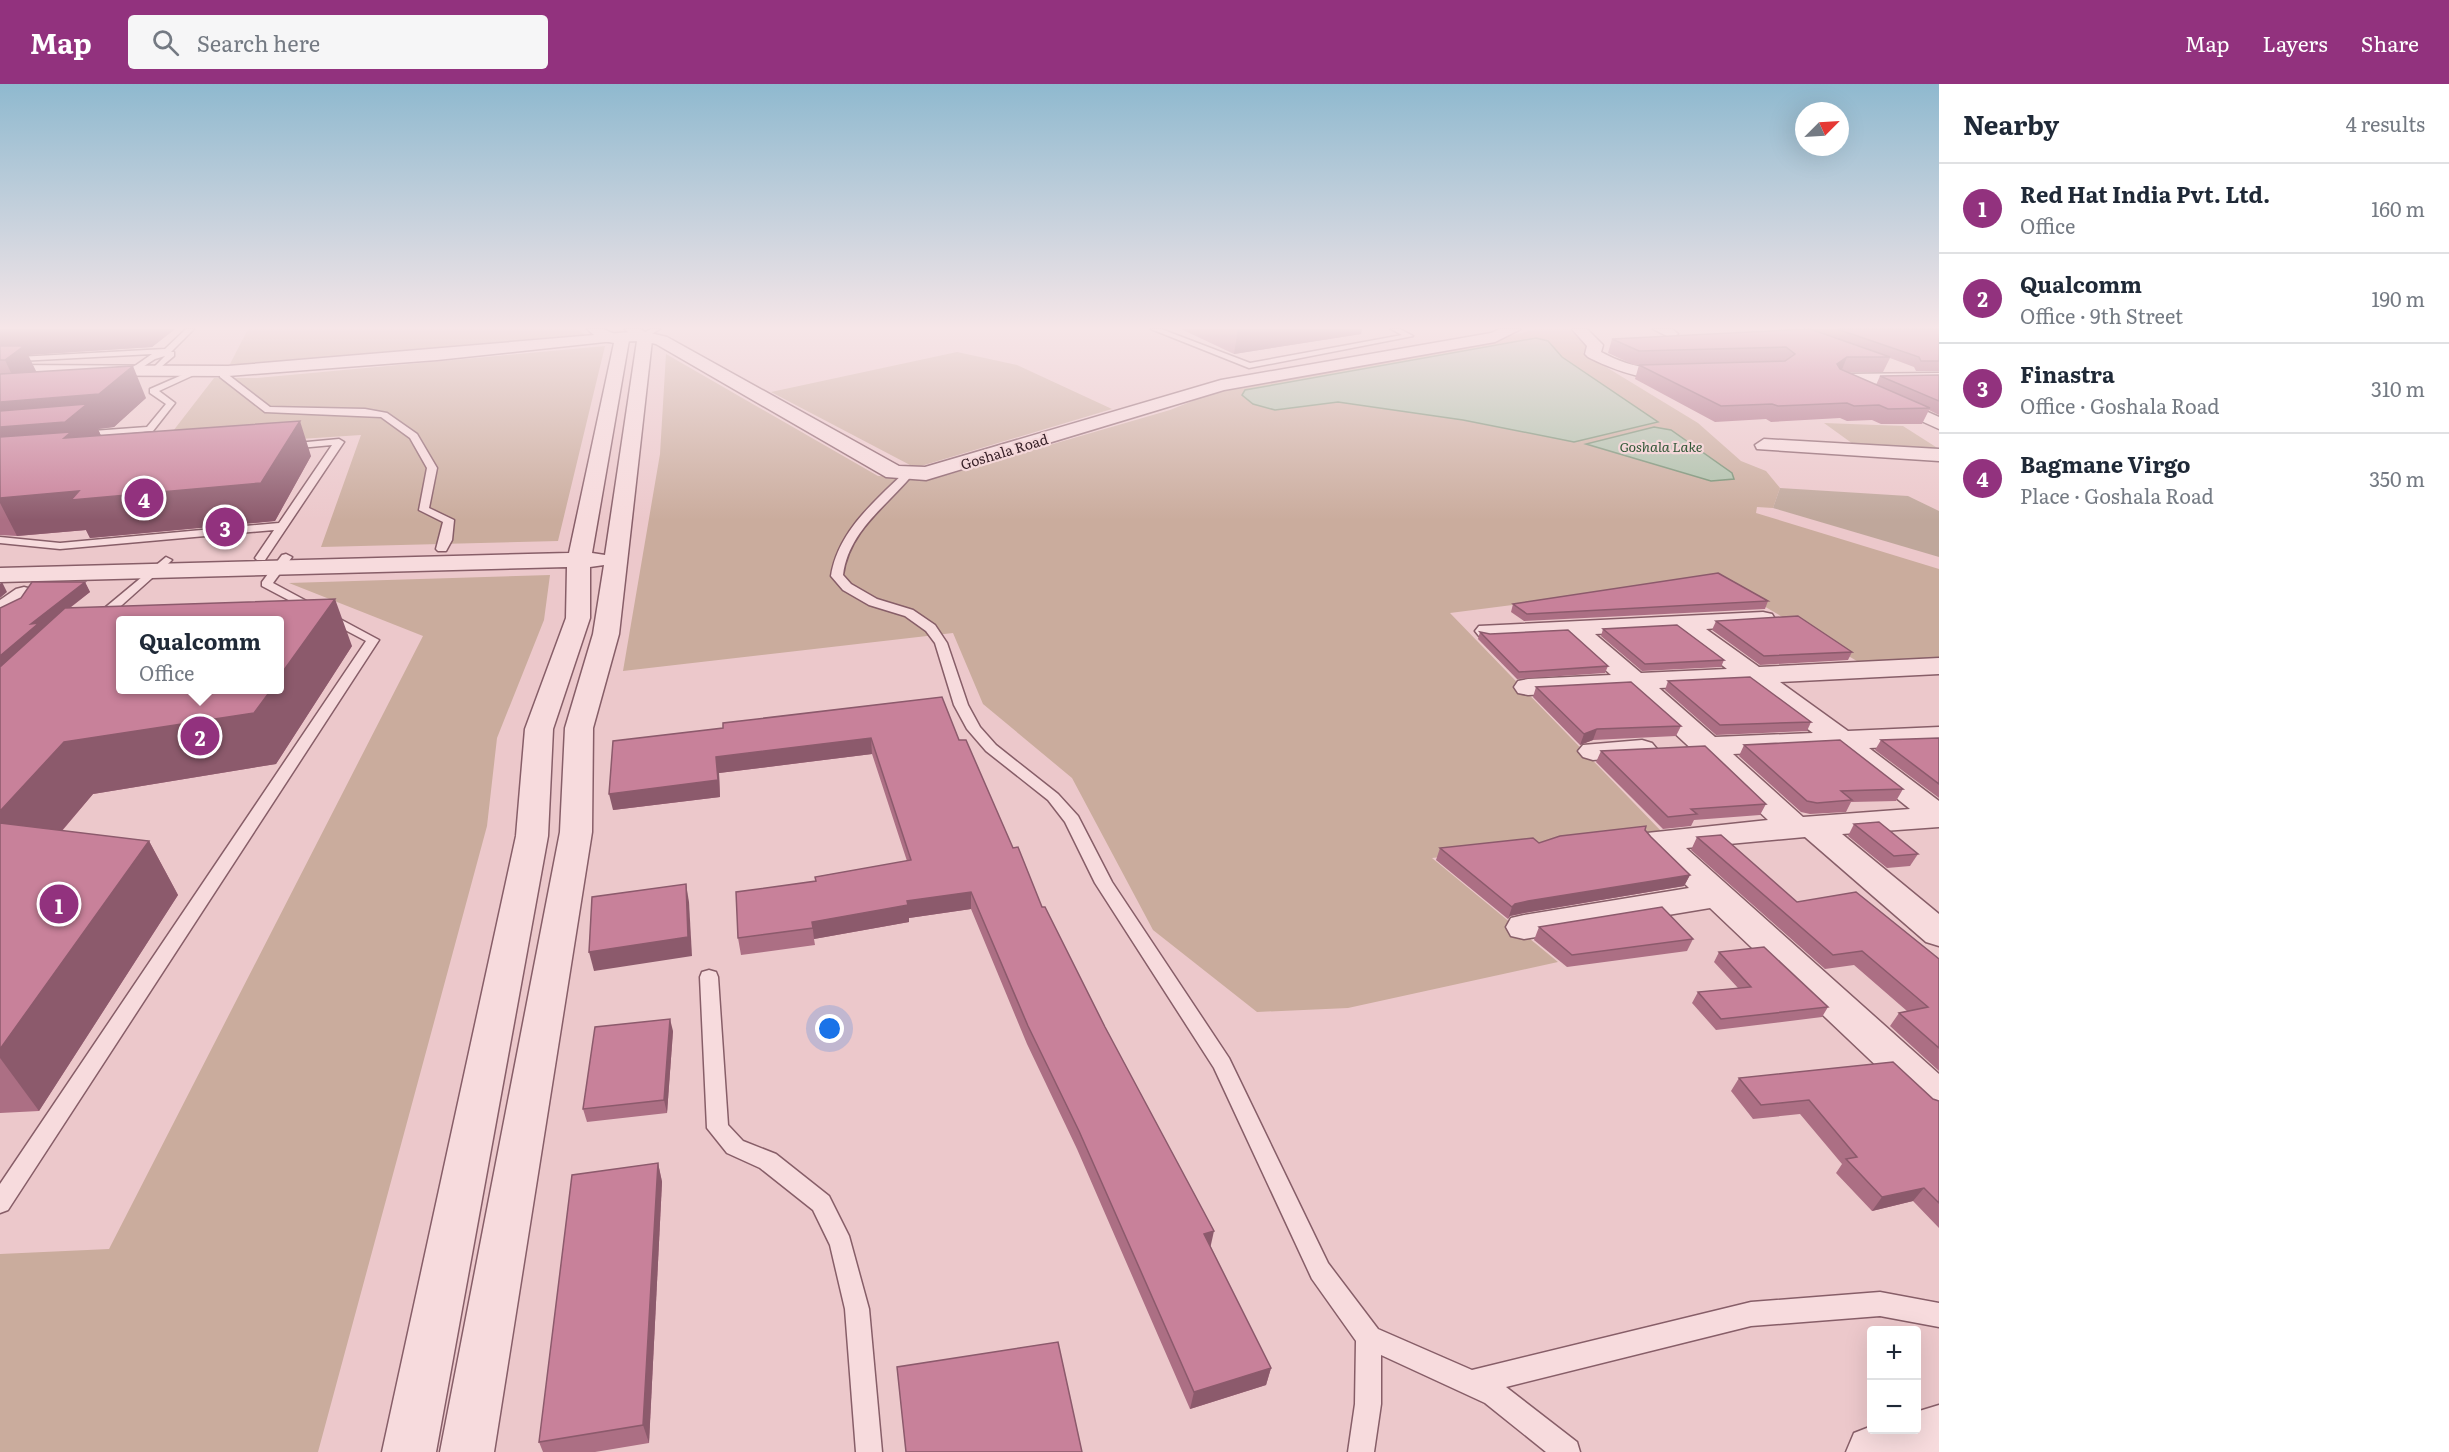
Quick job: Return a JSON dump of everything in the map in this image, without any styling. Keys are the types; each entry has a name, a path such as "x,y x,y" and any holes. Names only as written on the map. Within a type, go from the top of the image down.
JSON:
{"street":[{"path":"409,1452 532,836 539,729 578,618 580,553 618,393"},
{"path":"467,1452 576,832 579,728 606,634 618,554 628,393"},
{"name":"Goshala Road","path":"743,393 894,472 926,474 1195,393"},
{"path":"1871,393 1939,424"},
{"path":"1764,445 1939,455"},
{"path":"274,561 442,549 618,554"},
{"path":"0,565 161,565 580,553"},
{"path":"0,612 12,585 161,565"},
{"path":"1488,631 1790,617"},
{"path":"1682,623 1754,675 1939,817 1658,840 1939,1099"},
{"path":"1572,627 1804,827 1939,933"},
{"path":"1528,687 1939,666"},
{"path":"1593,751 1939,736"},
{"path":"1524,927 1718,895"},
{"path":"1873,1452 1939,1432"}],"lane":[{"path":"69,436 150,429 171,403 156,393"},
{"path":"249,393 268,410 376,413 414,436 432,468 424,510 449,520 442,549"},
{"path":"279,446 339,442 282,526 267,584 373,640"},
{"path":"909,473 869,514 839,560 837,576 847,587 873,602 909,613 931,628 941,643 961,705 974,729 991,748 1053,797 1072,820 1104,883 1222,1064 1320,1272 1369,1338 1494,1394 1567,1452"},
{"path":"0,540 60,546 282,526"},
{"path":"88,629 161,565"},
{"path":"338,640 373,640"},
{"path":"0,1203 373,640"},
{"path":"709,977 718,1128 735,1147 768,1161 820,1203 841,1244 857,1309 870,1452"},
{"path":"1471,1383 1751,1314 1880,1304 1939,1316"},
{"path":"1361,1452 1368,1404 1369,1338"}],"shaded area":[{"path":"203,393 594,393 558,541 321,547 361,435 160,448"},
{"path":"664,393 733,393 878,476 936,478 1170,410 1213,393 1648,393 1698,423 1741,461 1766,471 1780,488 1773,508 1757,507 1756,513 1939,569 1939,662 1862,664 1718,579 1450,613 1663,833 1432,858 1558,962 1348,1008 1257,1012 1153,930 1072,778 983,704 953,633 623,671 660,454"},
{"path":"773,393 1077,393 1112,409 921,466 910,465"},
{"path":"1824,423 1903,426 1939,449 1860,449"},
{"path":"1780,488 1908,496 1939,511 1939,557 1773,508"},
{"path":"550,575 544,620 497,738 487,826 318,1452 0,1452 0,1254 109,1249 423,636 289,583"}],"water":[{"path":"1243,393 1615,393 1658,422 1574,442 1463,420 1338,402 1275,410 1253,404 1242,395"},
{"name":"Goshala Lake","path":"1654,427 1671,430 1732,473 1734,479 1711,481 1586,444"}],"building":[{"path":"0,393 100,393 99,394 0,402"},
{"path":"1695,393 1895,393 1930,408 1888,409 1879,405 1854,406 1847,403 1721,406"},
{"path":"1920,393 1939,393 1939,401"},
{"path":"87,404 65,422 0,427 0,411"},
{"path":"300,421 261,483 71,500 79,491 0,498 0,437 71,432 64,438"},
{"path":"1718,573 1768,601 1527,614 1513,604"},
{"path":"32,582 85,582 31,624 39,623 0,656 0,608 21,598"},
{"path":"335,599 284,670 284,616 116,616 116,694 268,694 254,713 64,742 0,811 0,667 65,608"},
{"path":"1798,616 1852,652 1764,656 1716,621"},
{"path":"1677,625 1724,660 1645,664 1603,629"},
{"path":"1568,630 1608,666 1519,672 1480,632 1490,634"},
{"path":"1750,677 1811,722 1720,725 1668,681"},
{"path":"1631,682 1681,726 1597,729 1584,734 1536,687"},
{"path":"942,697 959,740 966,740 1013,848 1018,847 1042,907 1045,907 1105,1027 1214,1231 1204,1234 1271,1368 1194,1392 1079,1131 1028,1026 971,892 907,901 908,905 812,922 813,928 738,938 736,892 816,881 815,877 911,860 871,738 716,757 718,780 609,794 613,741 723,728 723,723"},
{"path":"1939,738 1939,784 1881,740"},
{"path":"1840,740 1903,789 1841,791 1852,800 1817,803 1807,801 1744,745"},
{"path":"1705,746 1766,804 1691,809 1697,814 1668,817 1601,751"},
{"path":"1879,822 1918,854 1894,856 1854,824"},
{"path":"0,823 149,841 0,1049"},
{"path":"1646,826 1645,830 1651,837 1690,875 1528,901 1512,907 1440,848 1533,838 1539,843 1560,836"},
{"path":"1721,835 1797,902 1856,892 1939,959 1939,1048 1899,1013 1928,1007 1862,951 1833,955 1697,837"},
{"path":"686,884 688,937 589,952 592,897"},
{"path":"1662,907 1693,939 1572,955 1539,927"},
{"path":"1764,947 1828,1007 1721,1019 1698,992 1751,987 1719,952"},
{"path":"670,1019 664,1100 583,1109 595,1027"},
{"path":"1893,1062 1933,1099 1939,1101 1939,1203 1924,1188 1882,1197 1846,1159 1857,1157 1809,1100 1761,1105 1739,1078"},
{"path":"658,1163 643,1425 539,1442 572,1175"},
{"path":"1058,1342 1082,1452 906,1452 897,1367"}],"place":[{"name":"Bagmane Virgo","path":"144,498"},
{"name":"Finastra","path":"225,527"},
{"name":"Qualcomm","path":"200,736"},
{"name":"Red Hat India Pvt. Ltd.","path":"59,904"}]}
